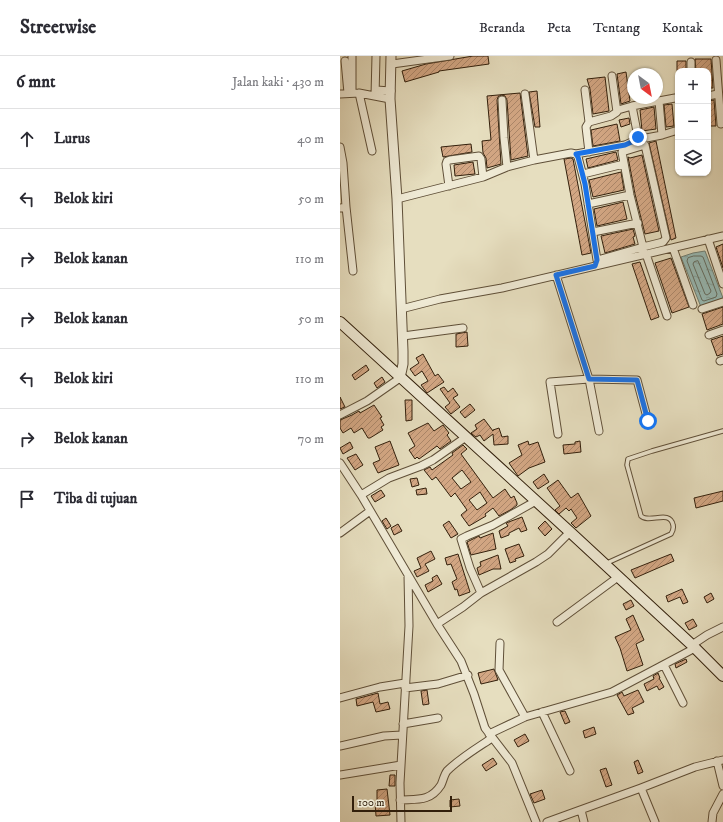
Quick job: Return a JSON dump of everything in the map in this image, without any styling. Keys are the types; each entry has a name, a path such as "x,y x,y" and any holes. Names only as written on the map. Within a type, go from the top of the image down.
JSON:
{"main road":[{"path":"340,322 694,646 723,676"}],"street":[{"path":"352,56 346,61 353,93 372,151"},
{"path":"375,93 376,56"},
{"path":"340,415 367,401 400,378 403,364 397,200 391,95 392,60 450,56"},
{"path":"716,60 718,94 721,108 721,124"},
{"path":"691,62 691,68"},
{"path":"612,76 618,110"},
{"path":"585,90 589,122 586,127 589,152"},
{"path":"340,94 375,93 391,95"},
{"path":"525,94 534,160"},
{"path":"711,95 718,94"},
{"path":"663,100 675,98"},
{"path":"502,100 506,167"},
{"path":"589,122 611,116 618,110 643,104"},
{"path":"659,104 662,135"},
{"path":"632,106 642,140 667,246 693,305"},
{"path":"397,200 482,177 506,167 534,160 625,145 636,140 642,140 675,131"},
{"path":"642,140 622,152 630,195 644,252 668,316"},
{"path":"340,147 343,163 343,207 353,271"},
{"path":"576,154 583,174 593,232 596,263"},
{"path":"449,186 446,164 447,161 450,160 479,156 481,159 482,177"},
{"path":"583,174 624,164"},
{"path":"588,204 630,195"},
{"path":"593,232 638,223"},
{"path":"401,309 440,299 502,288 667,246 723,236"},
{"path":"708,239 723,284"},
{"path":"556,275 589,379 599,431"},
{"path":"702,309 723,302"},
{"path":"402,336 463,328"},
{"path":"709,335 723,330"},
{"path":"558,434 550,382 589,379 637,380 648,421"},
{"path":"361,495 389,478 433,460 466,438"},
{"path":"340,463 361,495 437,624 461,661 468,675 485,728 512,762 536,822"},
{"path":"481,593 470,568 461,539 493,525 536,501"},
{"path":"340,534 370,511"},
{"path":"437,624 464,607 481,593 548,554 570,532"},
{"path":"401,822 400,800 408,626 408,575"},
{"path":"557,622 618,577"},
{"path":"400,800 426,798 432,795 438,790 447,772 469,753 490,736 525,717 612,692 664,665 694,646 708,635 723,627"},
{"path":"500,643 499,670 525,717"},
{"path":"664,665 683,702"},
{"path":"340,698 380,687 438,684 468,675"},
{"path":"542,712 570,771"},
{"path":"403,724 438,718"},
{"path":"340,746 384,736 402,735"},
{"path":"547,822 695,767 720,760 723,786"},
{"path":"340,775 401,765"},
{"path":"641,788 655,822"},
{"path":"712,822 713,813 723,794"},
{"path":"582,810 584,822"}],"lane":[{"path":"605,564 671,534 673,531 673,522 666,517 645,519 641,516 626,465 628,459 723,431"}],"water":[{"path":"705,251 723,298 701,307 681,257"}],"building":[{"path":"473,56 488,56 489,64 439,71 405,82 402,71 426,64"},
{"path":"695,59 711,59 713,88 711,88 711,68 696,68"},
{"path":"677,61 686,61 686,68 677,68"},
{"path":"626,72 627,102 621,104 617,74"},
{"path":"605,77 609,111 593,114 590,89 587,79"},
{"path":"537,91 540,127 535,127 529,92"},
{"path":"520,93 528,156 511,160 507,100 505,96 501,95 497,100 501,164 487,168 486,158 483,153 482,141 491,140 487,96"},
{"path":"711,100 714,100 716,126 711,126"},
{"path":"672,104 674,126 666,127 664,105"},
{"path":"654,107 656,129 642,131 640,110"},
{"path":"629,118 630,124 621,127 619,120"},
{"path":"617,124 620,141 593,146 591,130"},
{"path":"656,141 676,238 671,240 649,143"},
{"path":"471,144 472,152 443,157 441,147"},
{"path":"616,152 618,160 588,168 586,159"},
{"path":"642,155 659,231 645,234 628,157 630,158"},
{"path":"564,159 573,159 591,253 582,255"},
{"path":"473,162 475,174 455,176 454,165"},
{"path":"621,172 624,190 593,197 589,180"},
{"path":"623,202 627,219 597,226 594,209"},
{"path":"633,229 635,244 605,253 601,236"},
{"path":"723,244 723,268 716,247"},
{"path":"671,258 689,307 672,313 655,263"},
{"path":"640,262 659,317 651,320 632,264"},
{"path":"723,307 723,324 707,330 702,314"},
{"path":"467,332 468,346 456,347 456,334"},
{"path":"723,336 723,354 717,356 711,340"},
{"path":"423,354 435,376 438,374 444,382 427,393 421,385 428,381 422,371 415,376 410,369 419,363 416,358"},
{"path":"366,365 369,370 355,380 352,375"},
{"path":"382,377 385,382 377,388 374,383"},
{"path":"444,387 448,392 453,388 458,395 453,398 460,407 451,414 445,407 450,403 440,389"},
{"path":"340,397 345,407 340,409"},
{"path":"405,400 412,400 412,420 406,421"},
{"path":"470,404 475,410 465,418 460,412"},
{"path":"374,405 382,417 380,418 384,425 381,427 383,430 370,438 368,438 362,428 354,433 351,428 343,433 340,428 340,420 359,411 360,413"},
{"path":"484,419 493,431 499,428 502,437 508,436 508,444 494,445 493,434 484,441 480,435 476,437 471,433 477,429 475,425"},
{"path":"428,423 434,431 443,425 449,433 447,435 451,441 440,449 437,446 419,459 417,457 415,459 409,450 415,446 408,433"},
{"path":"390,441 399,465 378,473 373,463 380,460 375,447"},
{"path":"528,441 529,445 538,442 545,462 529,468 518,476 509,463 522,455 518,445"},
{"path":"580,441 581,452 564,454 563,445 575,444 575,442"},
{"path":"350,442 353,448 343,454 340,448"},
{"path":"463,445 467,449 461,454 493,498 505,489 511,498 514,496 517,505 499,516 493,508 485,514 486,516 469,526 461,515 467,510 455,493 451,497 436,477 432,480 424,470 430,467 432,470 453,455 452,453","holes":["462,470 471,482 461,489 452,478","480,492 487,503 477,510 469,500"]},
{"path":"356,454 363,465 355,470 347,458"},
{"path":"544,474 549,482 538,489 533,482"},
{"path":"417,478 419,485 412,487 410,479"},
{"path":"558,480 571,498 578,493 591,516 576,528 571,523 577,518 571,509 569,511 566,508 559,514 555,510 560,506 547,488"},
{"path":"426,488 427,494 417,495 416,490"},
{"path":"381,490 385,496 375,502 371,496"},
{"path":"723,491 723,501 696,508 694,498"},
{"path":"522,517 527,530 521,532 519,528 509,533 509,535 501,538 499,531 508,526 506,523"},
{"path":"386,518 391,526 387,529 382,521"},
{"path":"449,521 458,534 451,538 443,525"},
{"path":"545,521 552,529 545,536 538,528"},
{"path":"398,524 402,531 394,535 391,528"},
{"path":"493,533 496,549 471,555 467,542 479,536 480,538"},
{"path":"519,544 524,556 515,559 516,561 510,563 505,549"},
{"path":"431,551 435,559 425,564 429,571 417,577 414,571 421,568 417,558"},
{"path":"458,554 470,592 459,596 457,589 455,590 452,582 457,579 451,564 447,565 445,558"},
{"path":"671,554 674,561 635,578 631,570"},
{"path":"498,555 501,569 493,569 479,575 477,568 481,566 480,562"},
{"path":"437,575 442,584 428,592 425,585 433,581 432,578"},
{"path":"682,589 688,602 683,604 680,597 668,602 666,596"},
{"path":"711,593 714,599 707,603 704,597"},
{"path":"631,600 634,606 626,610 623,604"},
{"path":"633,615 644,640 636,644 643,665 627,671 615,637 631,630 626,619"},
{"path":"693,619 697,626 689,630 685,623"},
{"path":"686,659 687,662 676,668 675,664"},
{"path":"494,669 498,680 481,684 478,673"},
{"path":"658,673 664,687 659,690 657,686 647,691 644,684 654,679 653,676"},
{"path":"427,690 429,704 423,705 421,691"},
{"path":"638,690 644,702 632,708 634,713 628,715 617,695 622,692 624,696"},
{"path":"378,693 380,704 388,702 390,709 376,712 373,702 357,706 356,699"},
{"path":"565,711 570,722 565,724 560,712"},
{"path":"594,727 596,734 585,738 583,731"},
{"path":"525,734 529,741 518,747 514,740"},
{"path":"493,758 497,764 486,771 482,765"},
{"path":"638,760 643,772 638,774 634,762"},
{"path":"606,768 612,785 606,787 600,770"},
{"path":"390,775 395,775 395,786 389,786"},
{"path":"387,789 390,815 376,816 375,802 377,802 377,790"},
{"path":"542,790 545,799 534,803 530,794"},
{"path":"459,799 460,806 450,807 450,800"}],"route":[{"path":"638,137 636,140 625,145 576,154 585,184 597,260 595,266 556,275 589,379 637,380 648,421"}]}
